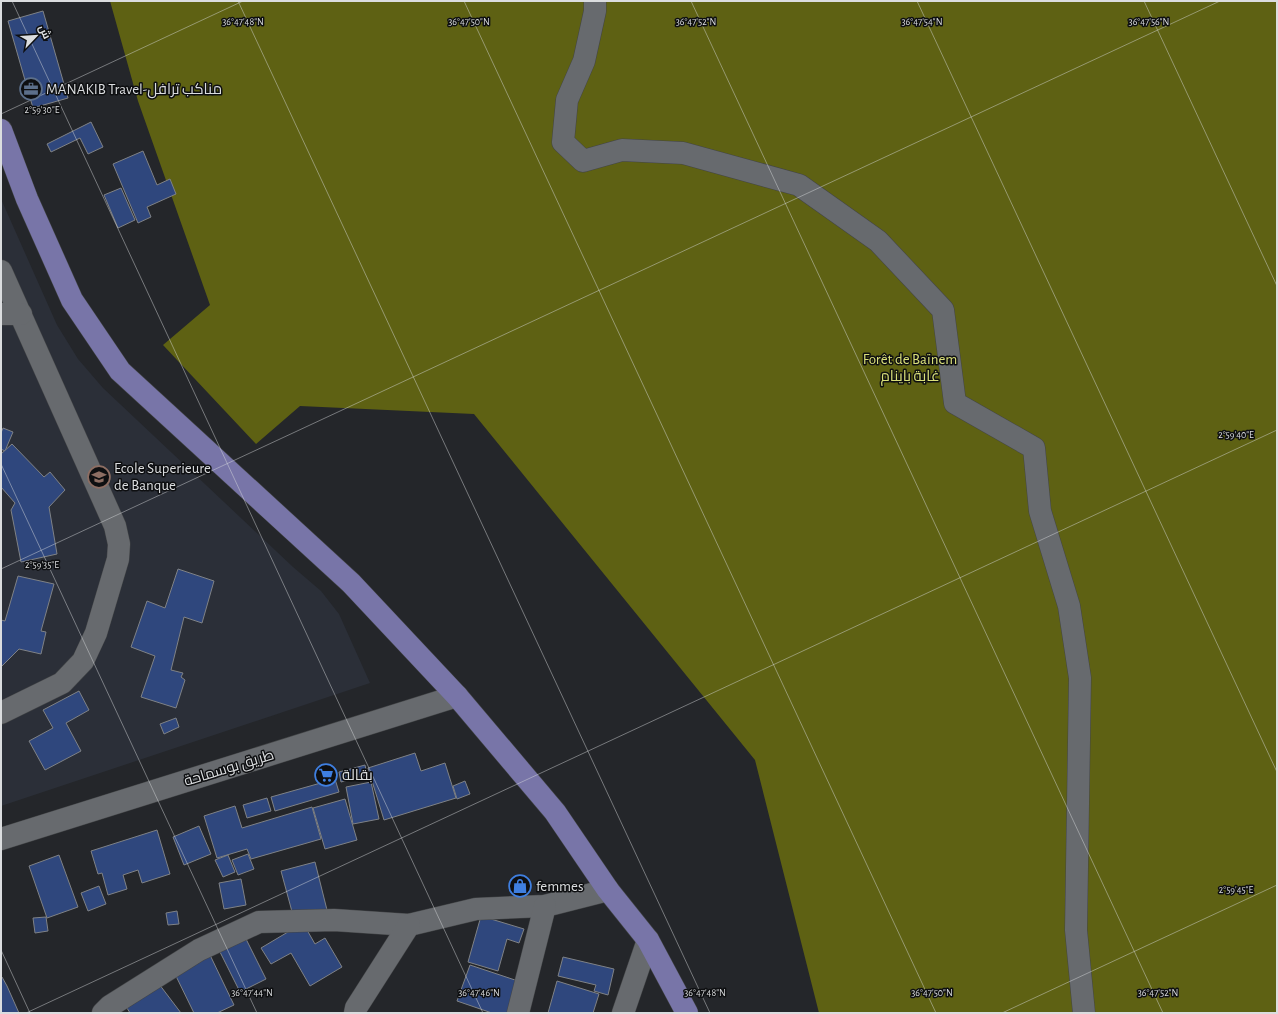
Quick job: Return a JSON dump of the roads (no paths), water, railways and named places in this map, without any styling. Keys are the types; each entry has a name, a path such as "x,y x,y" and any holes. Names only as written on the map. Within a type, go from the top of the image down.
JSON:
{"main road":[{"path":"1,130 26,199 72,300 120,371 351,583 457,696 555,812 608,890 648,940 687,1013"}],"street":[{"path":"595,1 595,11 584,60 567,100 564,142 583,161 622,150 682,153 799,185 878,242 943,310 955,402 1034,448 1040,511 1069,606 1080,678 1076,930 1084,1013"},
{"path":"1,271 11,314 115,526 119,544 118,560 96,633 83,662 62,683 1,713"},
{"name":"طريق بوسماحة","path":"1,840 457,696"},
{"path":"103,1013 110,1006 199,950 259,922 334,920 409,925 476,909 545,906 608,890"},
{"path":"518,1013 545,906"},
{"path":"354,1011 409,925"},
{"path":"623,1013 648,940"}],"place":[{"name":"MANAKIB Travel-مناكب ترافل","path":"31,89"},
{"name":"Ecole Superieure de Banque","path":"99,477"},
{"name":"بقالة","path":"326,775"},
{"name":"femmes","path":"520,886"}],"park label":[{"name":"Forêt de Baïnem غابة باينام","path":"910,368"}]}
